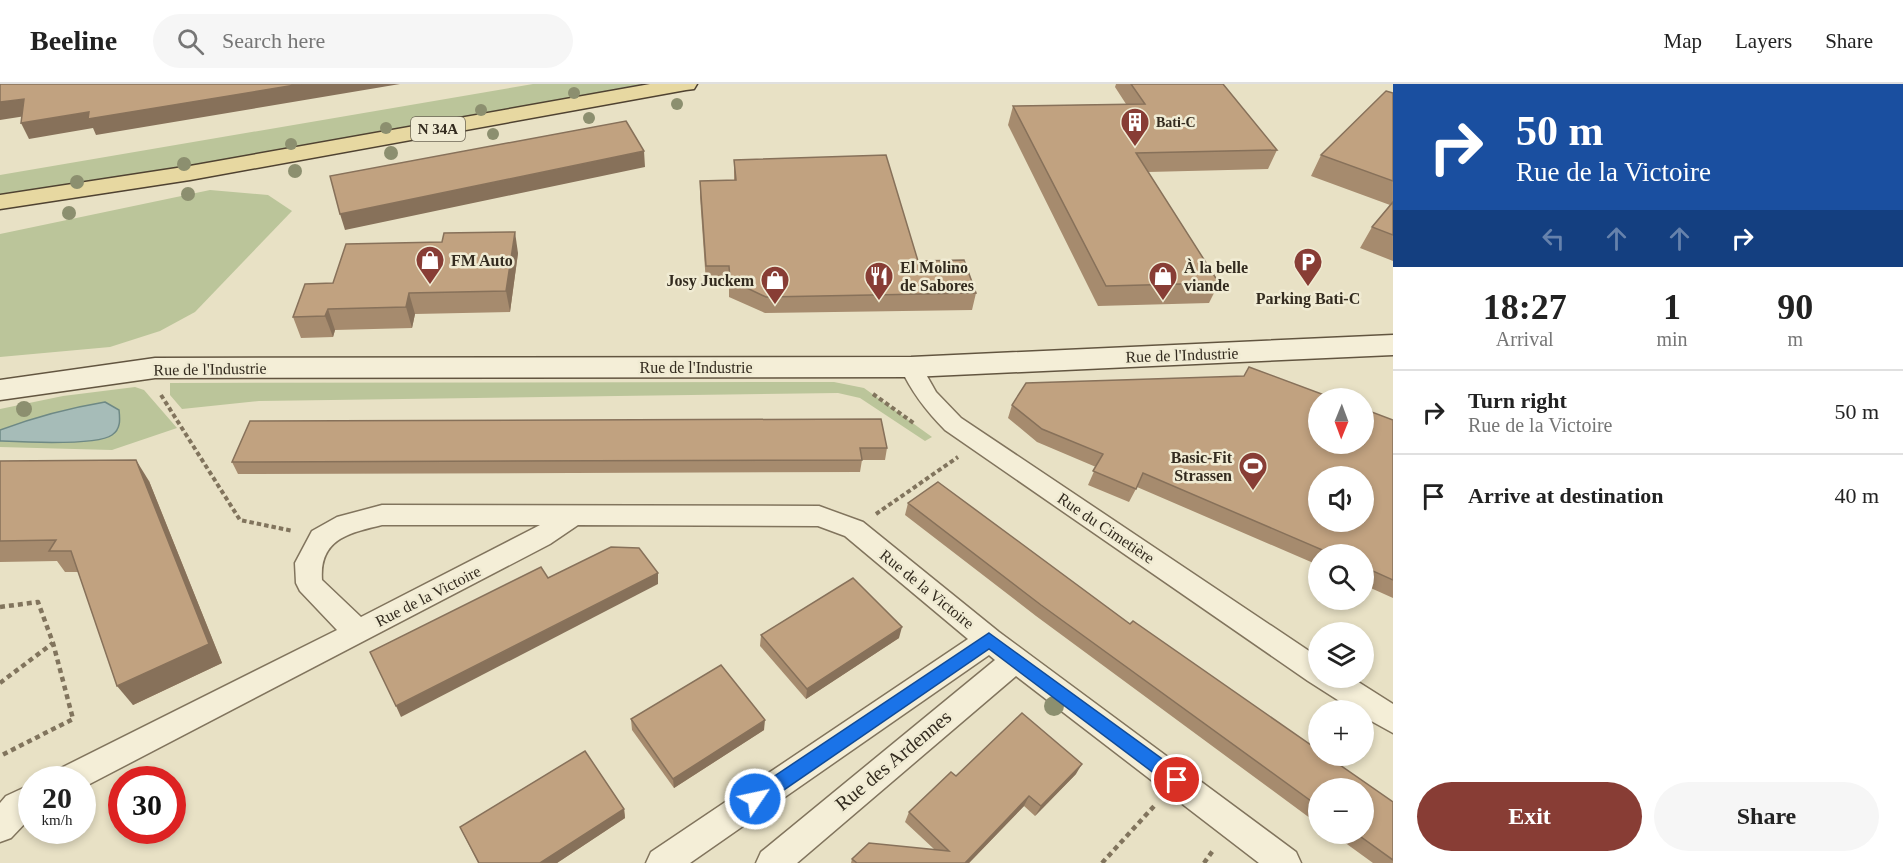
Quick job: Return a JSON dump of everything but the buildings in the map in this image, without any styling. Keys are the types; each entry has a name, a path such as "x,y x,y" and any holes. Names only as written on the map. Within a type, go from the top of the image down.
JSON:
{"main road":[{"name":"N 34A","path":"0,202 190,173 686,84"},
{"name":"N 34A","path":"0,213 190,173"}],"street":[{"name":"Rue de l'Industrie","path":"0,390 155,368 911,367 1393,345"},
{"name":"Rue du Cimetière","path":"911,367 919,387 932,405 952,423 1308,665"},
{"name":"Rue de la Victoire","path":"574,515 541,537 358,632 328,605 309,583 308,563 321,538 346,524 382,515 574,515 819,516 854,529 989,640 1285,863"},
{"path":"95,766 358,632"},
{"path":"662,863 989,640"},
{"name":"Rue des Ardennes","path":"772,863 1015,660"},
{"path":"1343,688 1393,720"},
{"path":"0,827 18,806"}],"path":[{"path":"864,388 922,430"},
{"path":"159,393 240,520 321,538"},
{"path":"854,529 959,456"},
{"path":"0,607 38,602 53,643 73,719 0,756"},
{"path":"0,683 53,643"},
{"path":"1102,863 1177,780"}],"green space":[{"path":"533,84 655,84 0,199 0,175"},
{"path":"210,190 268,195 292,211 195,312 160,331 110,347 0,357 0,234"},
{"path":"834,382 864,388 932,437 925,441 860,398 838,393 259,401 182,409 170,395 170,383"},
{"path":"135,387 144,390 177,428 112,450 0,447 0,409 63,396"}],"water":[{"path":"105,402 119,410 120,420 115,433 104,438 91,441 58,442 0,441 0,430 52,413"}],"place":[{"name":"Bati-C","path":"1135,148"},
{"name":"FM Auto","path":"430,286"},
{"name":"Parking Bati-C","path":"1308,288"},
{"name":"El Molino de Sabores","path":"879,302"},
{"name":"À la belle viande","path":"1163,302"},
{"name":"Josy Juckem","path":"775,306"},
{"name":"Basic-Fit Strassen","path":"1253,492"}],"route":[{"path":"755,799 989,640 1177,780"}]}
